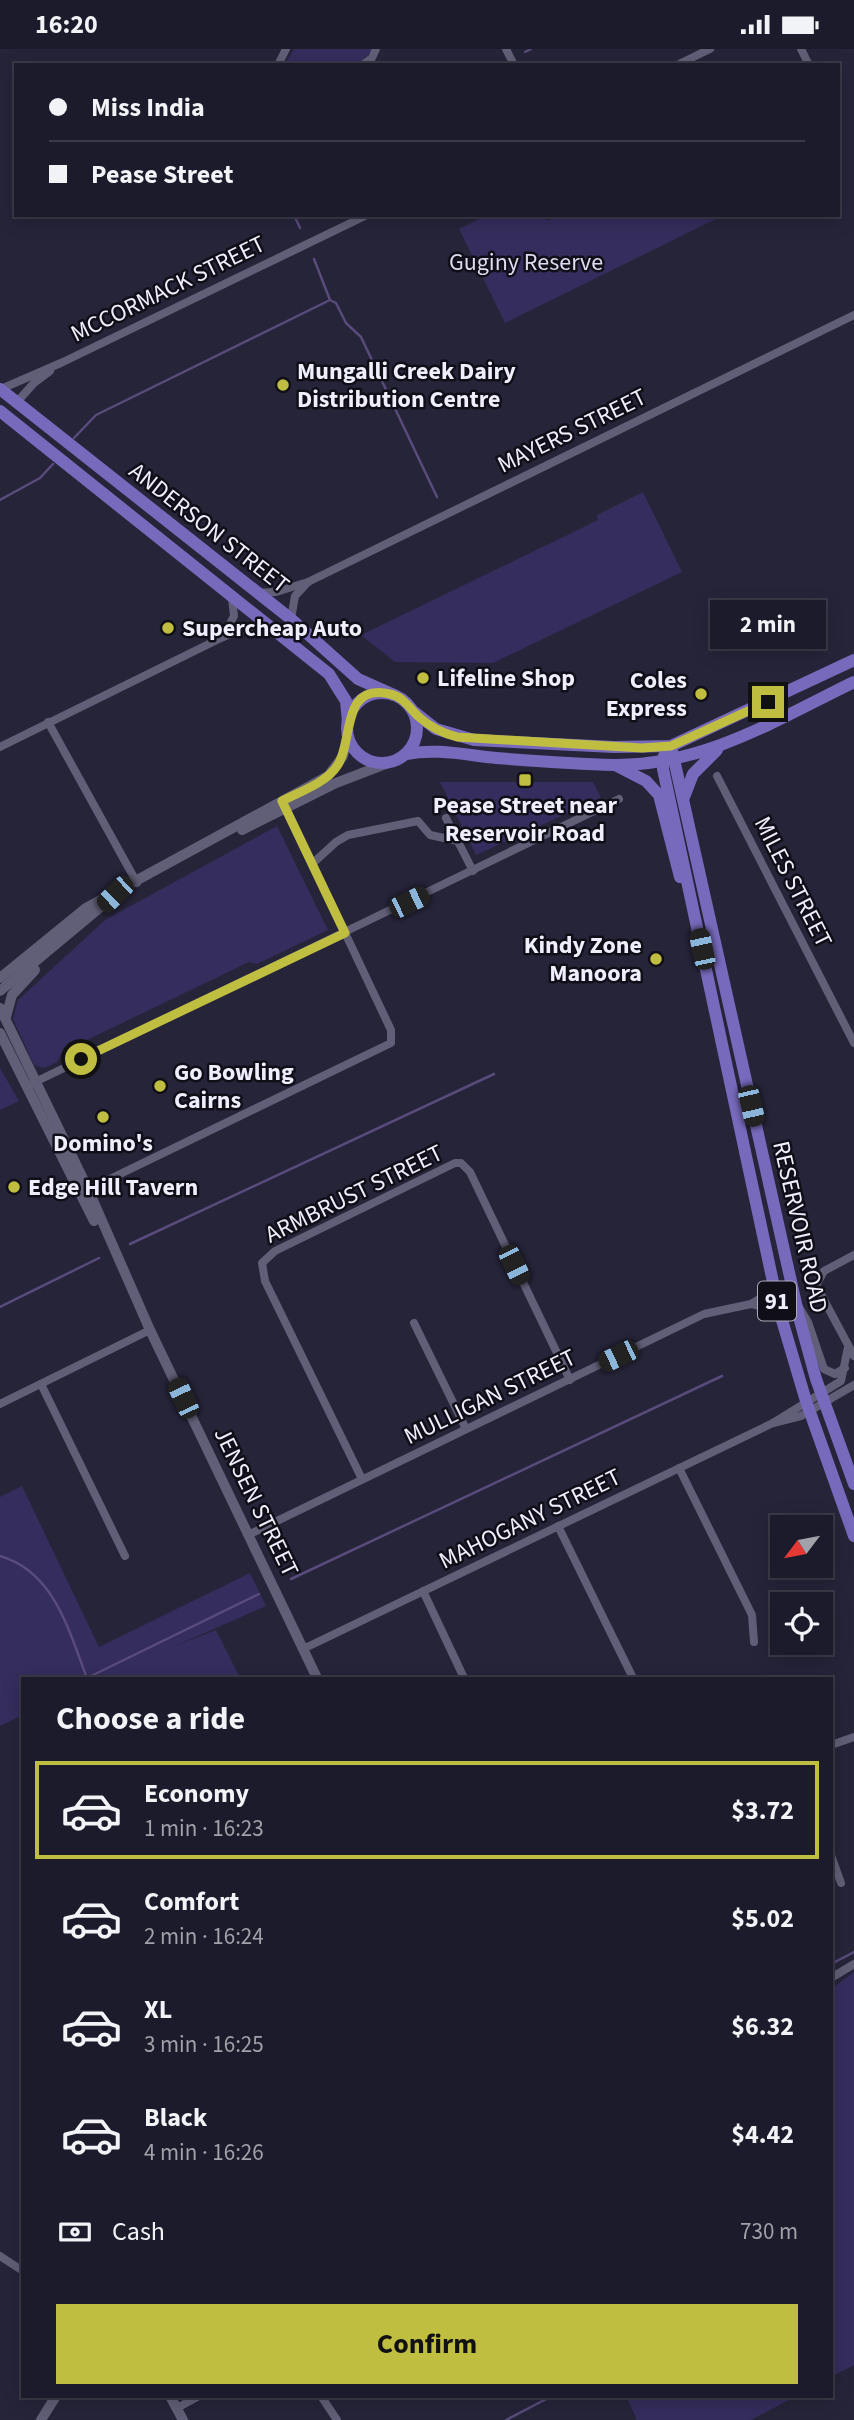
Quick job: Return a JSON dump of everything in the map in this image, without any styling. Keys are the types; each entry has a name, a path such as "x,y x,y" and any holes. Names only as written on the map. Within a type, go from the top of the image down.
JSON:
{"main road":[{"name":"ANDERSON STREET","path":"0,389 291,619 358,679 394,695"},
{"path":"0,409 17,403"},
{"name":"ANDERSON STREET","path":"0,409 333,679 346,701 348,727"},
{"path":"854,660 671,746 614,747 474,740 436,729 394,695 381,693 364,698 354,706 348,727 354,748 362,756 377,762 388,763 406,754 442,750 496,758 614,765 669,761 721,747 854,681"},
{"path":"406,754 417,734 413,711"},
{"name":"RESERVOIR ROAD","path":"671,746 669,761 689,891 774,1290 808,1407 854,1536"},
{"path":"685,804 685,791 692,776 721,747"},
{"name":"RESERVOIR ROAD","path":"669,761 685,804 795,1302 823,1398 854,1484"},
{"path":"614,765 646,781 659,795 674,863 689,891"}],"street":[{"path":"365,63 372,58 376,49"},
{"path":"681,63 710,49"},
{"name":"MCCORMACK STREET","path":"0,389 61,363 364,217"},
{"name":"MAYERS STREET","path":"256,593 276,592 308,582 854,315"},
{"name":"MCCORMACK STREET","path":"17,403 36,381 61,363"},
{"path":"291,619 295,596 308,582"},
{"path":"222,637 234,616 232,597"},
{"path":"0,747 222,637 246,628 267,625"},
{"path":"48,723 137,883"},
{"path":"284,804 333,771 344,752 348,727"},
{"path":"0,978 80,913 284,804 388,763"},
{"name":"MILES STREET","path":"716,776 854,1043"},
{"path":"32,1084 619,799"},
{"path":"84,1192 391,1043 391,1030 284,804"},
{"path":"446,818 473,871"},
{"path":"312,864 341,838 392,824 418,821 430,835 458,841"},
{"path":"0,992 51,952 115,894"},
{"path":"3,1013 12,995 51,952"},
{"name":"JENSEN STREET","path":"3,1013 32,1084 317,1677"},
{"name":"JENSEN STREET","path":"0,1033 3,1042 32,1084"},
{"name":"ARMBRUST STREET","path":"362,1479 265,1281 262,1263 275,1251 455,1163 461,1163 470,1172 570,1380"},
{"path":"854,1255 824,1271 816,1282 818,1291 854,1356"},
{"name":"MULLIGAN STREET","path":"248,1535 704,1314 751,1304 774,1290"},
{"path":"795,1302 807,1319 824,1369 835,1374 846,1366"},
{"name":"MULLIGAN STREET","path":"751,1304 779,1310"},
{"path":"414,1323 466,1429"},
{"path":"0,1404 150,1330"},
{"path":"823,1398 841,1381 848,1347"},
{"path":"41,1384 125,1556"},
{"path":"823,1398 854,1385"},
{"name":"MAHOGANY STREET","path":"303,1649 773,1423 785,1422 823,1398"},
{"path":"679,1468 752,1615 754,1642"},
{"path":"558,1526 633,1677"},
{"path":"424,1591 464,1677"},
{"path":"833,1744 854,1737"},
{"path":"833,1860 841,1884"},
{"path":"833,1976 854,1963"},
{"path":"0,2256 21,2270"},
{"path":"41,2420 56,2398"},
{"path":"171,2398 183,2420"},
{"path":"177,2408 196,2398"},
{"path":"322,2398 337,2420"}],"green space":[{"path":"294,49 372,49 366,57 353,63 285,63"},
{"name":"Guginy Reserve","path":"483,217 545,217 547,221 554,217 720,217 505,323 459,229"},
{"path":"643,492 682,572 493,663 395,662 361,635 598,520 597,515"},
{"path":"440,782 593,782 601,798 476,855"},
{"path":"277,826 328,930 257,964 249,962 62,1052 57,1062 44,1068 34,1065 13,1019 18,1000 105,920"},
{"path":"0,1068 19,1101 0,1110"},
{"path":"22,1486 99,1647 250,1573 266,1606 175,1646 216,1630 240,1677 21,1677 21,1716 0,1726 0,1497"},
{"path":"854,1972 854,2365 833,2376 833,1988"},
{"path":"627,2398 792,2398 751,2420 637,2420"}],"waterway":[{"path":"525,52 531,49"},
{"path":"295,217 300,228"},
{"path":"314,259 330,300 336,303 346,323 361,337 437,497"},
{"path":"74,438 96,415 330,300"},
{"path":"0,500 40,478 53,464"},
{"path":"130,1244 494,1074"},
{"path":"0,1307 99,1258"},
{"path":"291,1579 722,1376"},
{"path":"0,1556 19,1564 34,1575 47,1590 66,1623 87,1677"},
{"path":"89,1677 259,1594"},
{"path":"833,1963 854,1952"},
{"path":"506,2420 548,2398"}],"place":[{"name":"Mungalli Creek Dairy Distribution Centre","path":"283,385"},
{"name":"Supercheap Auto","path":"168,628"},
{"name":"Lifeline Shop","path":"423,678"},
{"name":"Coles Express","path":"701,694"},
{"name":"Pease Street near Reservoir Road","path":"525,780"},
{"name":"Kindy Zone Manoora","path":"656,959"},
{"name":"Go Bowling Cairns","path":"160,1086"},
{"name":"Domino's","path":"103,1117"},
{"name":"Edge Hill Tavern","path":"14,1187"}],"route":[{"path":"81,1059 345,933 282,801 325,778 336,768 346,748 350,714 360,700 381,693 398,696 430,726 447,734 474,740 642,748 671,746 768,702"}]}
